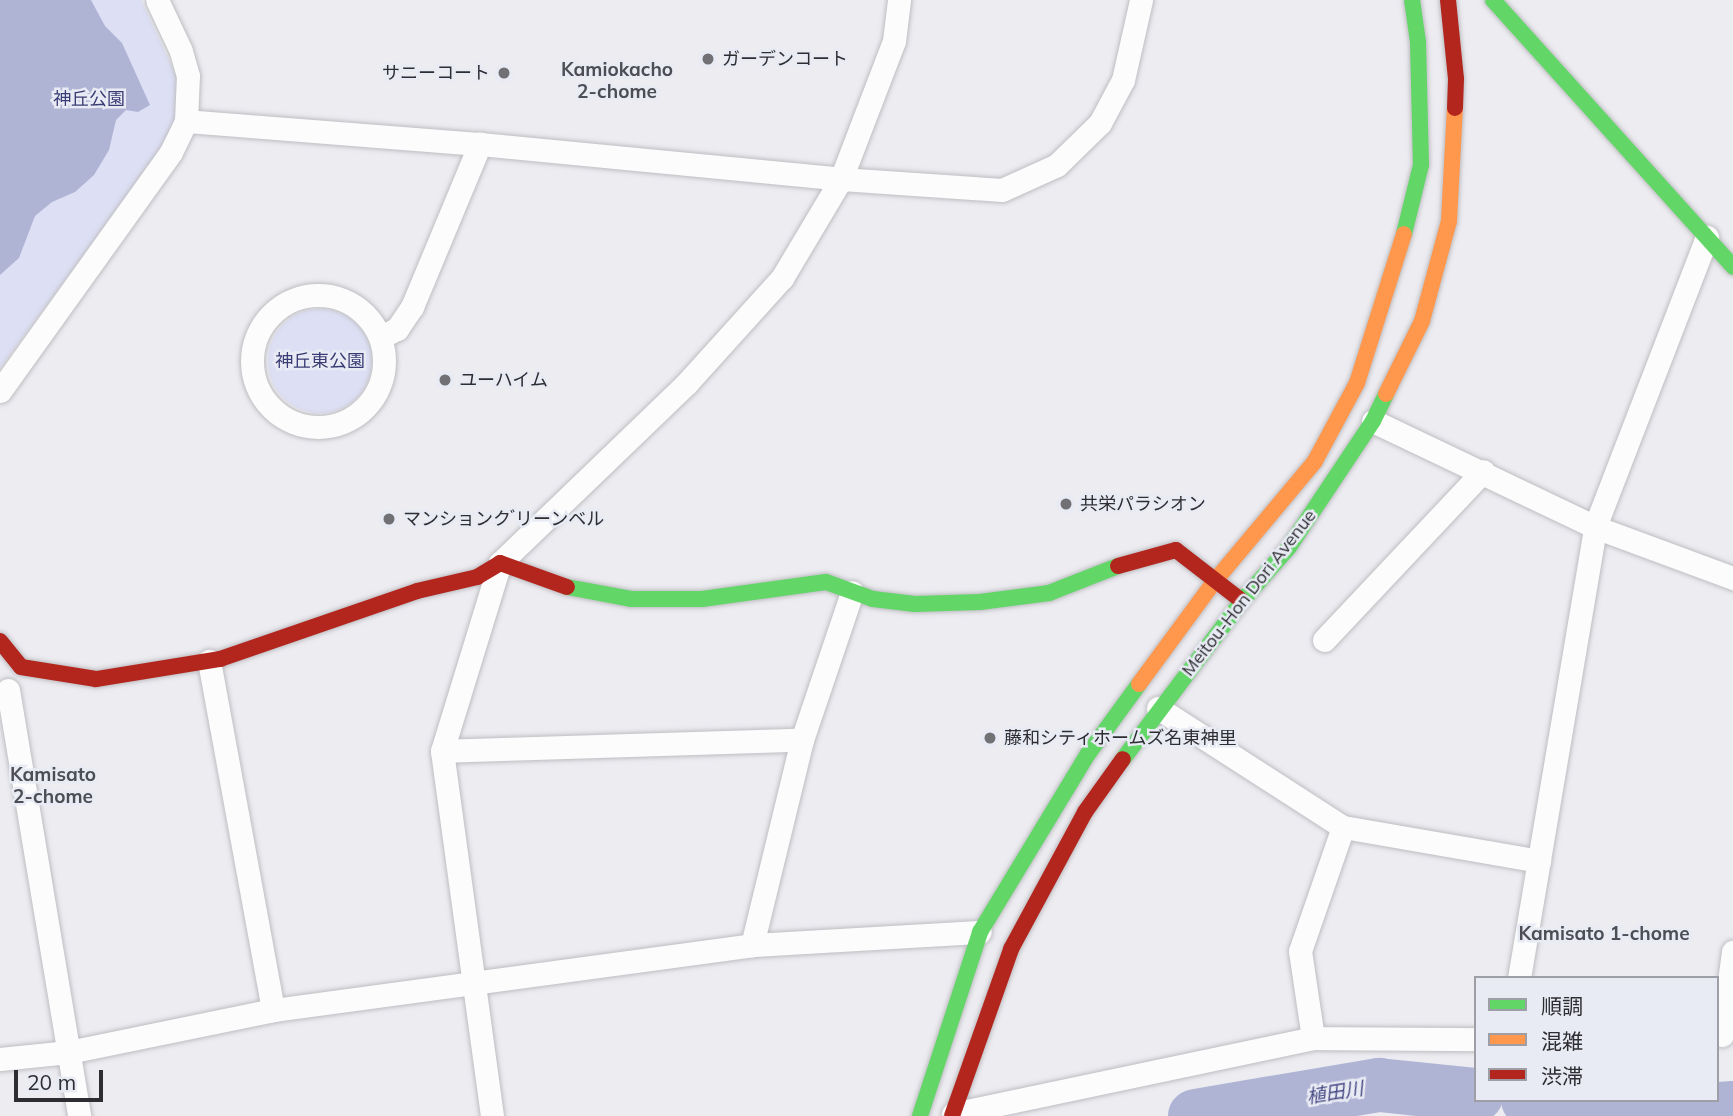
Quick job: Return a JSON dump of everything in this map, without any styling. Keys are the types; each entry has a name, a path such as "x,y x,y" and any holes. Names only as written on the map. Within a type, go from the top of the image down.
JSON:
{"main road":[{"name":"Meitou-Hon Dori Avenue","path":"920,1116 980,932 1088,754 1214,582 1315,461 1357,383 1398,258 1421,164 1419,42 1412,0"},
{"name":"Meitou-Hon Dori Avenue","path":"953,1115 1011,949 1085,812 1158,708 1242,601 1289,547 1373,421 1422,321 1448,221 1456,79 1448,0"},
{"path":"1493,0 1733,267"},
{"path":"0,641 21,667 96,678 209,661 417,592 477,576 500,563 573,589 631,599 702,599 826,582 873,599 915,604 994,600 1049,593 1099,571 1176,550 1242,601"}],"street":[{"path":"0,391 171,152 186,121 188,76 181,51 157,0"},
{"path":"492,1116 442,751 500,563 687,383 782,278 841,179 894,41 899,0"},
{"path":"186,121 480,144 841,179 1002,190 1057,165 1100,123 1123,80 1141,0"},
{"path":"381,337 397,329 412,307 480,144"},
{"path":"1519,976 1595,527 1707,237"},
{"path":"332,295 360,308 381,337 386,363 374,399 349,421 320,428 282,417 257,389 253,345 264,321 293,298 332,295"},
{"path":"1373,421 1483,471 1595,527 1733,578"},
{"path":"1324,640 1483,471"},
{"path":"752,946 802,740 852,592"},
{"path":"209,661 273,1010"},
{"path":"29,668 4,694 79,1116"},
{"path":"1158,708 1343,827 1539,861"},
{"path":"442,751 802,740"},
{"path":"1312,1038 1300,951 1343,827"},
{"path":"0,1059 69,1052 273,1010 752,946 980,932"},
{"path":"1724,1035 1733,952"},
{"path":"953,1115 1312,1038 1474,1039"}],"green space":[{"name":"神丘公園","path":"0,0 141,0 180,84 173,134 0,368"},
{"name":"神丘東公園","path":"320,309 340,313 357,324 368,341 372,361 368,381 357,398 340,409 320,413 300,409 283,398 272,381 268,361 272,341 283,324 300,313"}],"shaded area":[{"path":"0,0 91,0 105,26 122,43 150,105 138,112 126,110 116,120 109,150 94,175 75,192 52,202 35,216 19,258 0,275"}],"waterway":[{"name":"植田川","path":"1195,1116 1379,1085 1474,1095"},
{"name":"植田川","path":"1550,1102 1668,1113 1733,1108"}],"traffic: fast":[{"path":"1404,234 1421,165 1418,42 1412,0"},
{"path":"1493,0 1733,267"},
{"path":"1123,759 1242,601 1289,547 1373,421 1386,394"},
{"path":"567,587 631,599 702,599 826,582 873,599 915,604 980,602 1049,593 1118,566"},
{"path":"920,1116 980,932 1088,754 1139,684"}],"traffic: slow":[{"path":"1386,394 1422,321 1449,221 1455,108"},
{"path":"1139,684 1214,582 1315,461 1357,383 1404,234"}],"traffic: jam":[{"path":"1448,0 1456,79 1455,108"},
{"path":"1118,566 1176,550 1242,601"},
{"path":"0,641 21,667 96,679 220,659 417,591 477,577 500,563 567,587"},
{"path":"952,1116 1011,949 1085,812 1123,759"}],"place":[{"name":"ガーデンコート","path":"708,59"},
{"name":"サニーコート","path":"504,73"},
{"name":"ユーハイム","path":"445,380"},
{"name":"共栄パラシオン","path":"1066,504"},
{"name":"マンションク ゙リーンベル","path":"389,519"},
{"name":"藤和シティホームズ名東神里","path":"990,738"}],"district":[{"name":"Kamiokacho 2-chome","path":"617,81"},
{"name":"Kamisato 2-chome","path":"53,786"},
{"name":"Kamisato 1-chome","path":"1604,934"}]}
